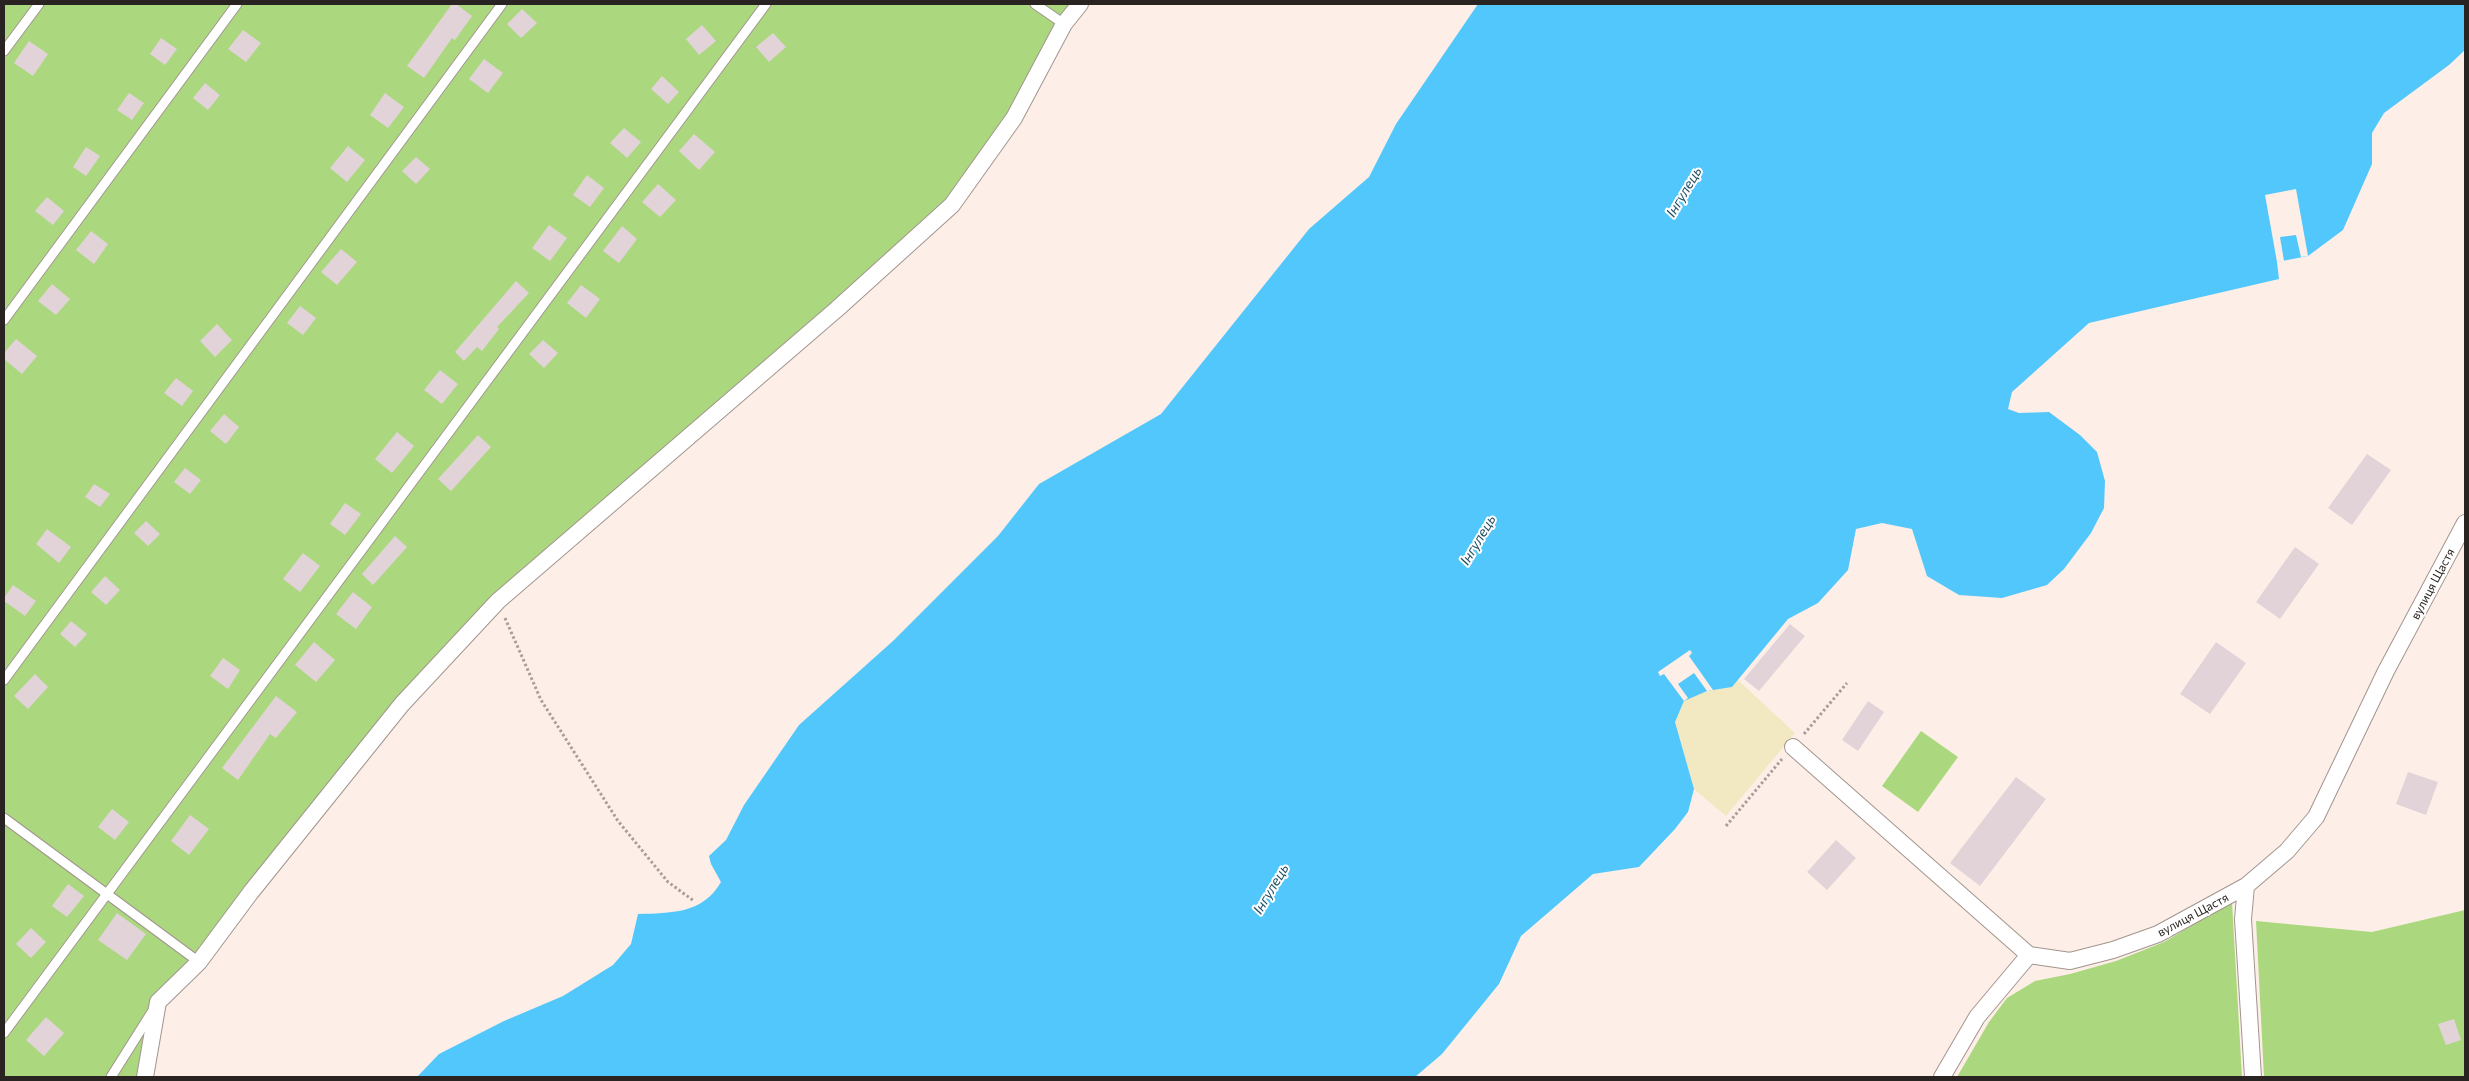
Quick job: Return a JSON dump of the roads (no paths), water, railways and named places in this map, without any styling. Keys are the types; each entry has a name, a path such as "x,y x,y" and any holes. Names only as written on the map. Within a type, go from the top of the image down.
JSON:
{"street":[{"path":"145,1077 158,1002 200,962 251,892 402,704 498,601 837,309 952,205 1014,118 1064,24 1080,4"},
{"name":"вулиця Щастя","path":"2029,955 2070,961 2112,950 2158,934 2246,886 2287,851 2316,817 2386,672 2465,524"},
{"path":"1793,747 2029,955 1977,1017 1942,1077"},
{"path":"2246,886 2242,919 2253,1077"}],"lane":[{"path":"4,51 39,4"},
{"path":"4,320 237,4"},
{"path":"4,680 502,4"},
{"path":"4,1033 766,4"},
{"path":"1035,4 1064,24"},
{"path":"4,818 200,962"},
{"path":"111,1077 158,1002"}],"water":[{"name":"Інгулець","path":"1478,4 2465,4 2465,50 2449,65 2384,113 2372,133 2372,164 2343,230 2308,256 2277,262 2279,279 2089,323 2012,392 2008,409 2019,413 2049,412 2080,435 2097,452 2105,481 2104,508 2091,533 2064,569 2047,585 2002,598 1959,595 1927,576 1912,529 1882,523 1856,529 1848,570 1818,603 1788,619 1732,687 1707,691 1684,701 1675,722 1694,789 1688,812 1675,829 1639,867 1593,874 1521,936 1499,984 1442,1054 1415,1077 417,1077 439,1054 504,1021 563,996 613,965 631,944 638,914 685,910 695,906 714,893 721,882 711,864 709,856 726,840 744,805 799,725 893,641 998,536 1039,484 1161,414 1309,229 1369,177 1396,124"}]}
